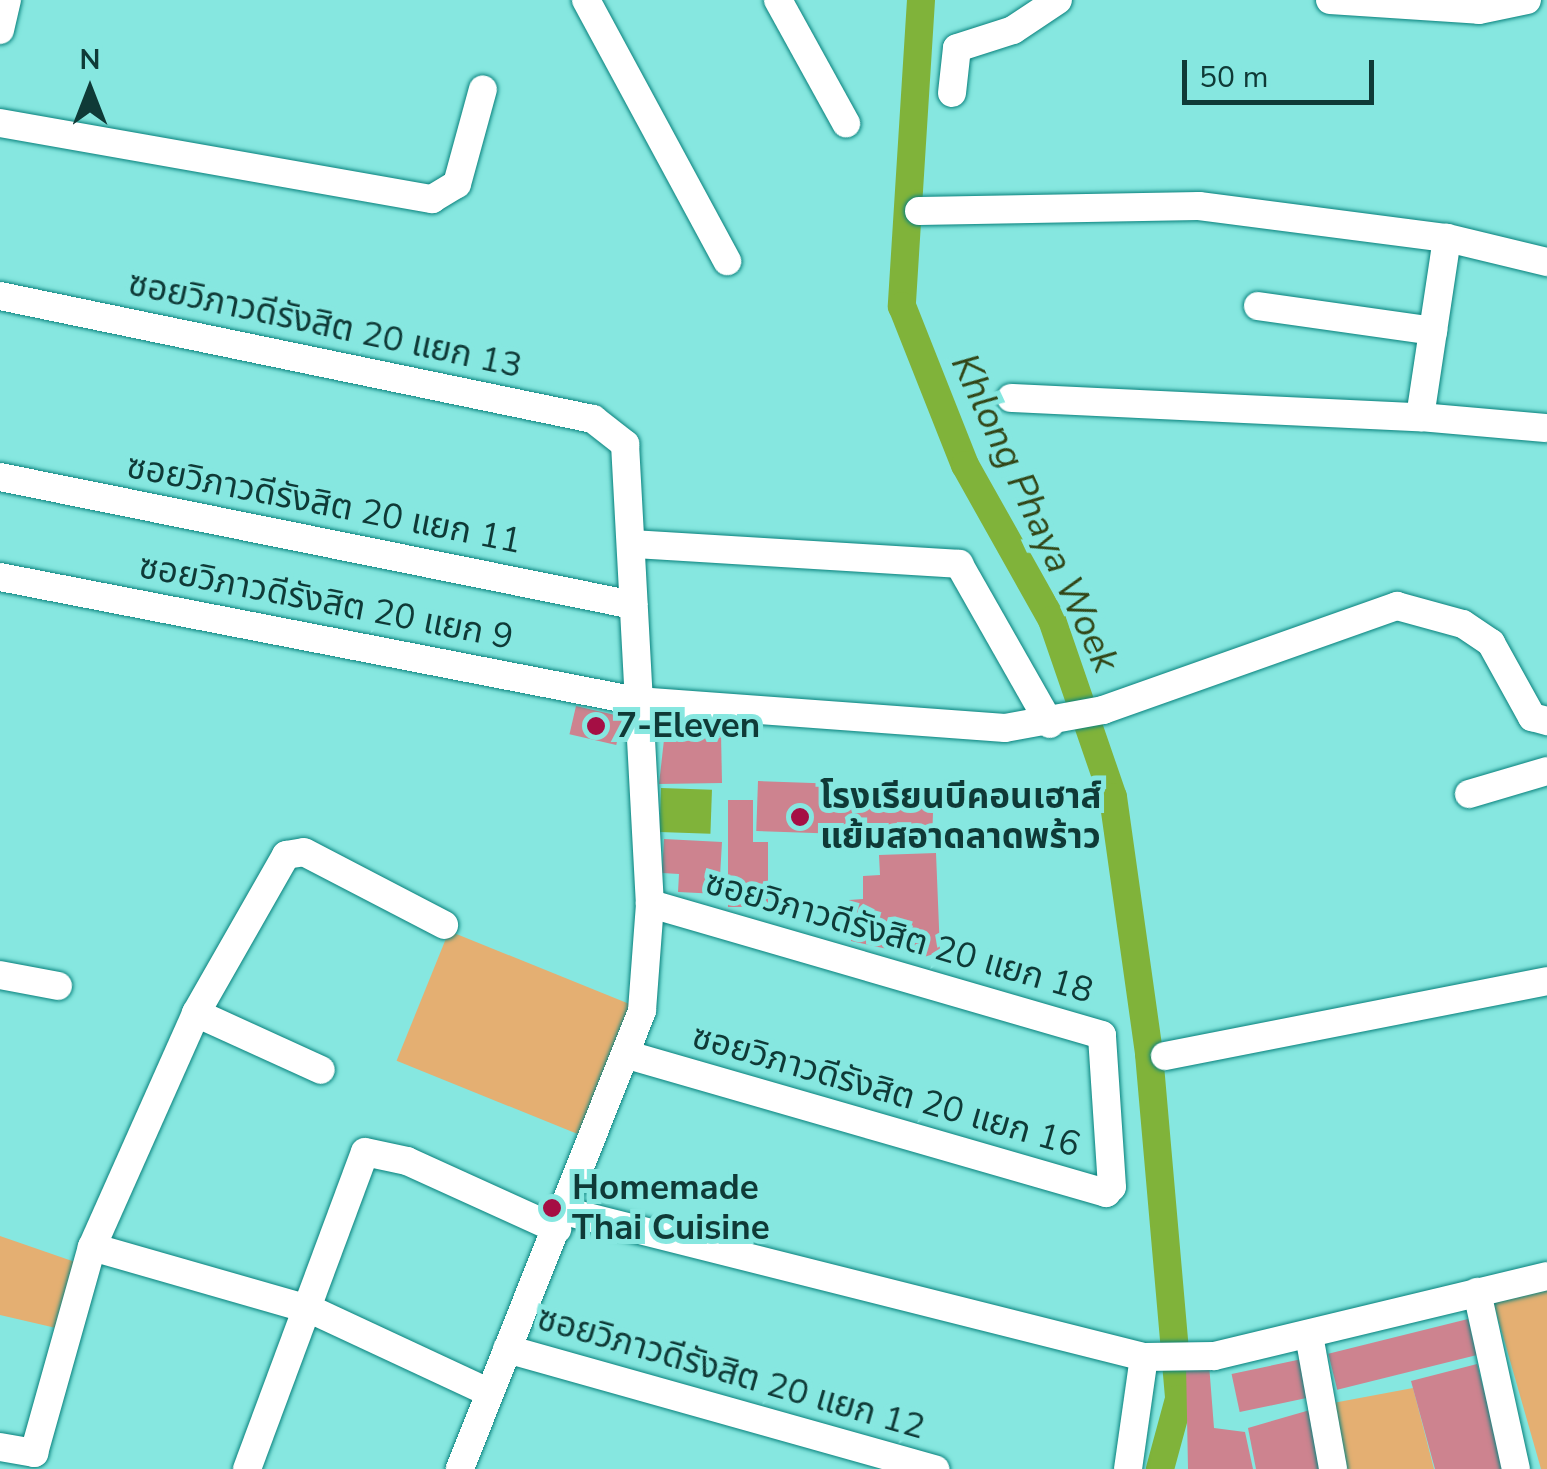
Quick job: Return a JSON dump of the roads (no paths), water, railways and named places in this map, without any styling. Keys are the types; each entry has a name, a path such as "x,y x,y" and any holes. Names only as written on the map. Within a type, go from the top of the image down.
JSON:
{"street":[{"path":"0,30 7,0"},
{"path":"586,0 727,260"},
{"path":"778,0 846,123"},
{"path":"952,93 957,48 1014,30 1058,0"},
{"path":"1330,0 1479,10 1528,0"},
{"path":"0,122 432,199 457,184 482,89"},
{"path":"919,211 1199,206 1447,238 1547,262"},
{"path":"1420,418 1447,238"},
{"name":"ซอยวิภาวดีรังสิต 20 แยก 13","path":"0,296 593,419 626,444 633,544"},
{"path":"1258,306 1433,331"},
{"path":"1011,398 1546,428"},
{"name":"ซอยวิภาวดีรังสิต 20 แยก 11","path":"0,477 632,605"},
{"path":"460,1469 488,1392 628,1055 642,1011 650,904 632,605 633,544 960,564 1050,724"},
{"name":"ซอยวิภาวดีรังสิต 20 แยก 9","path":"0,577 637,701 1050,724 1103,710 1397,606 1446,618 1491,643 1532,716 1547,721"},
{"path":"1469,794 1547,771"},
{"path":"0,1447 32,1461 92,1248 196,1013 293,852 444,925"},
{"name":"ซอยวิภาวดีรังสิต 20 แยก 18","path":"650,904 1102,1034 1114,1178"},
{"path":"0,975 58,986"},
{"path":"1166,1056 1547,981"},
{"path":"196,1013 321,1070"},
{"name":"ซอยวิภาวดีรังสิต 20 แยก 16","path":"628,1055 1106,1194 1114,1178"},
{"path":"247,1469 312,1310 364,1152 408,1161 561,1220 1144,1357 1214,1356 1547,1276"},
{"path":"92,1248 312,1310 488,1392"},
{"path":"1478,1292 1516,1469"},
{"path":"1309,1336 1333,1469"},
{"name":"ซอยวิภาวดีรังสิต 20 แยก 12","path":"507,1350 935,1469"},
{"path":"1128,1469 1144,1357"}],"waterway":[{"name":"Khlong Phaya Woek","path":"921,0 902,306 965,465 1052,620 1113,797 1149,1054 1179,1399 1160,1469"}],"place":[{"name":"7-Eleven","path":"596,726"},
{"name":"โรงเรียนบีคอนเฮาส์ แย้มสอาดลาดพร้าว","path":"800,817"},
{"name":"Homemade Thai Cuisine","path":"552,1208"}]}
